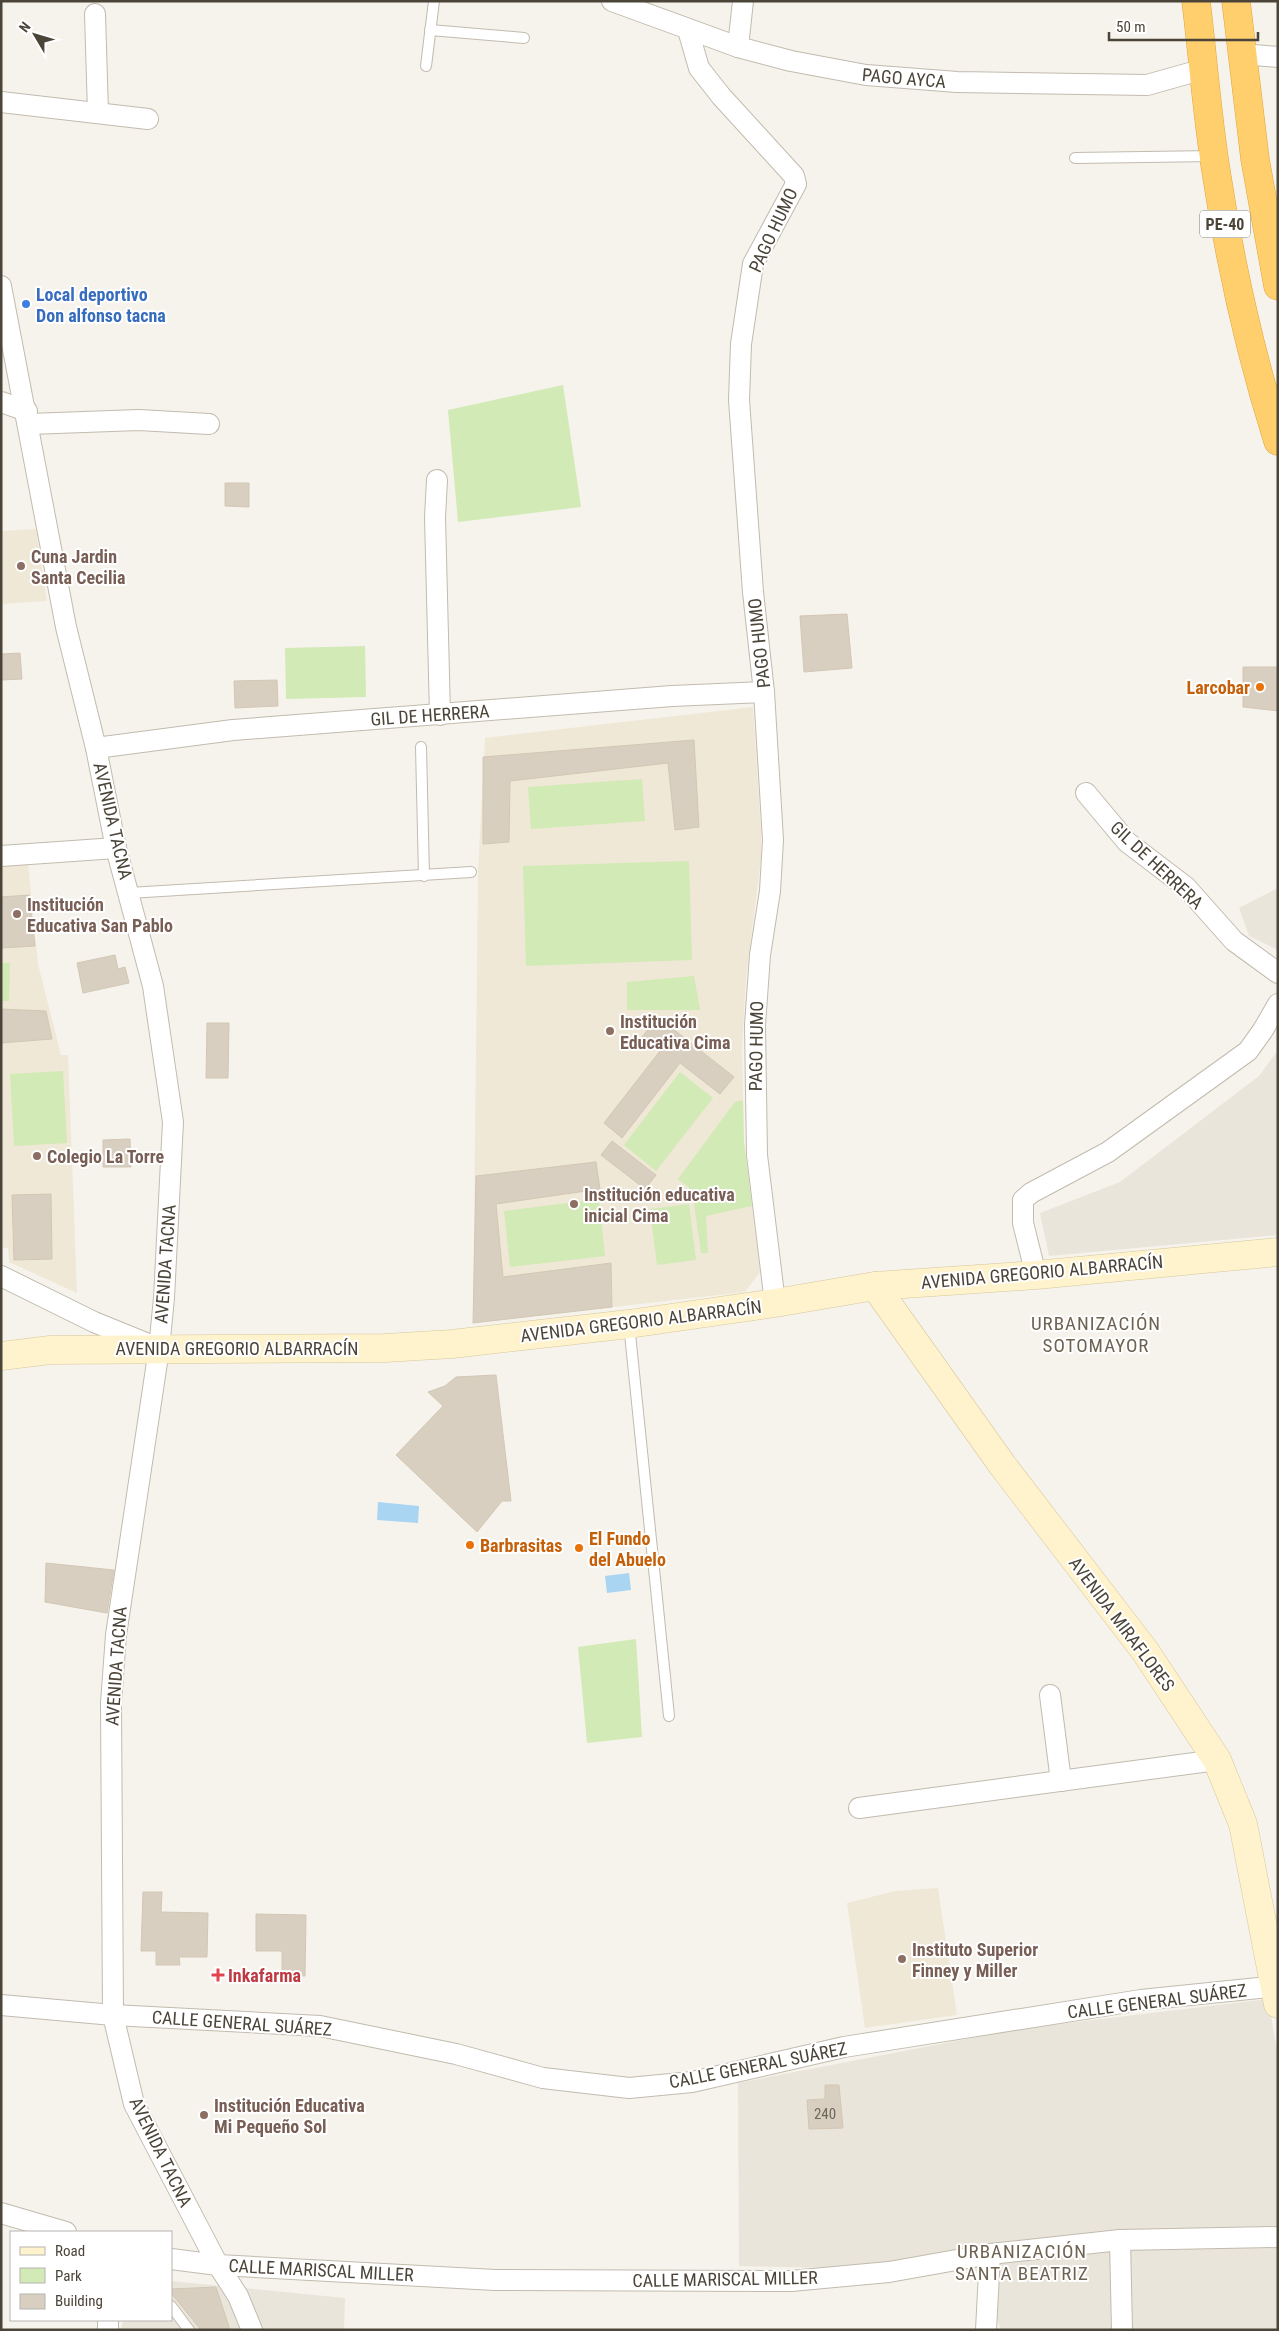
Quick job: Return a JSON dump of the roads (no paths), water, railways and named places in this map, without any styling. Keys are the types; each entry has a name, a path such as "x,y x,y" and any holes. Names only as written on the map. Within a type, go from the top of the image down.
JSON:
{"highway":[{"name":"PE-40","path":"1196,1 1214,156 1245,326 1278,441"},
{"name":"PE-40","path":"1236,1 1255,159 1278,286"}],"street":[{"name":"PAGO AYCA","path":"612,1 738,47 842,72 958,82 1147,85 1204,69"},
{"path":"738,47 743,1"},
{"path":"95,14 98,112"},
{"name":"PAGO HUMO","path":"688,30 699,68 720,96 794,176 796,184 753,264 741,344 740,410 753,592 764,692 773,840 770,891 760,955 755,1025 755,1079 756,1155 775,1303"},
{"path":"1242,54 1278,58"},
{"path":"1,102 148,119"},
{"name":"AVENIDA TACNA","path":"1,286 28,418 45,521 66,627 96,748 116,848 153,986 173,1122 164,1298 159,1348 115,1645 111,1703 113,2015 134,2104 218,2265 238,2296 252,2330"},
{"path":"1,402 28,418 139,420 209,424"},
{"path":"437,480 435,517 440,714"},
{"name":"GIL DE HERRERA","path":"96,748 233,730 672,696 764,692"},
{"name":"GIL DE HERRERA","path":"1086,793 1127,842 1186,887 1234,942 1278,972"},
{"path":"1,856 116,848"},
{"path":"1036,1275 1023,1223 1023,1200 1031,1193 1108,1152 1248,1051 1278,1004"},
{"name":"AVENIDA GREGORIO ALBARRACÍN","path":"1,1356 50,1350 452,1344 629,1324 775,1303 874,1286 1036,1275 1278,1252"},
{"path":"1,1276 94,1322 159,1348"},
{"name":"AVENIDA MIRAFLORES","path":"874,1286 1003,1466 1145,1651 1218,1760 1243,1824 1277,1992"},
{"path":"1050,1695 1061,1781"},
{"path":"859,1808 1218,1760"},
{"name":"CALLE GENERAL SUÁREZ","path":"1,2005 113,2015 320,2026 456,2054 543,2078 628,2088 692,2082 844,2047 1122,2003 1277,1992"},
{"path":"1,2213 63,2231"},
{"name":"CALLE MARISCAL MILLER","path":"172,2259 218,2265 495,2280 791,2281 889,2272 990,2254 1120,2240 1278,2237"},
{"path":"1120,2240 1122,2330"},
{"path":"986,2330 990,2254"}],"lane":[{"path":"426,66 434,1"},
{"path":"430,30 524,38"},
{"path":"1075,158 1214,156"},
{"path":"421,747 424,876"},
{"path":"129,893 470,872"},
{"path":"629,1324 669,1716"},
{"path":"172,2307 189,2330"}],"water":[{"path":"378,1502 419,1506 418,1523 377,1520"},
{"path":"629,1573 631,1590 607,1593 605,1576"}],"place":[{"name":"Local deportivo Don alfonso tacna","path":"26,304"},
{"name":"Cuna Jardin Santa Cecilia","path":"21,566"},
{"name":"Larcobar","path":"1260,687"},
{"name":"Institución Educativa San Pablo","path":"17,914"},
{"name":"Institución Educativa Cima","path":"610,1031"},
{"name":"Colegio La Torre","path":"37,1156"},
{"name":"Institución educativa inicial Cima","path":"574,1204"},
{"name":"Barbrasitas","path":"470,1545"},
{"name":"El Fundo del Abuelo","path":"579,1548"},
{"name":"Instituto Superior Finney y Miller","path":"902,1959"},
{"name":"Inkafarma","path":"218,1975"},
{"name":"Institución Educativa Mi Pequeño Sol","path":"204,2115"}],"district":[{"name":"URBANIZACIÓN SOTOMAYOR","path":"1096,1334"},
{"name":"URBANIZACIÓN SANTA BEATRIZ","path":"1022,2262"}]}
